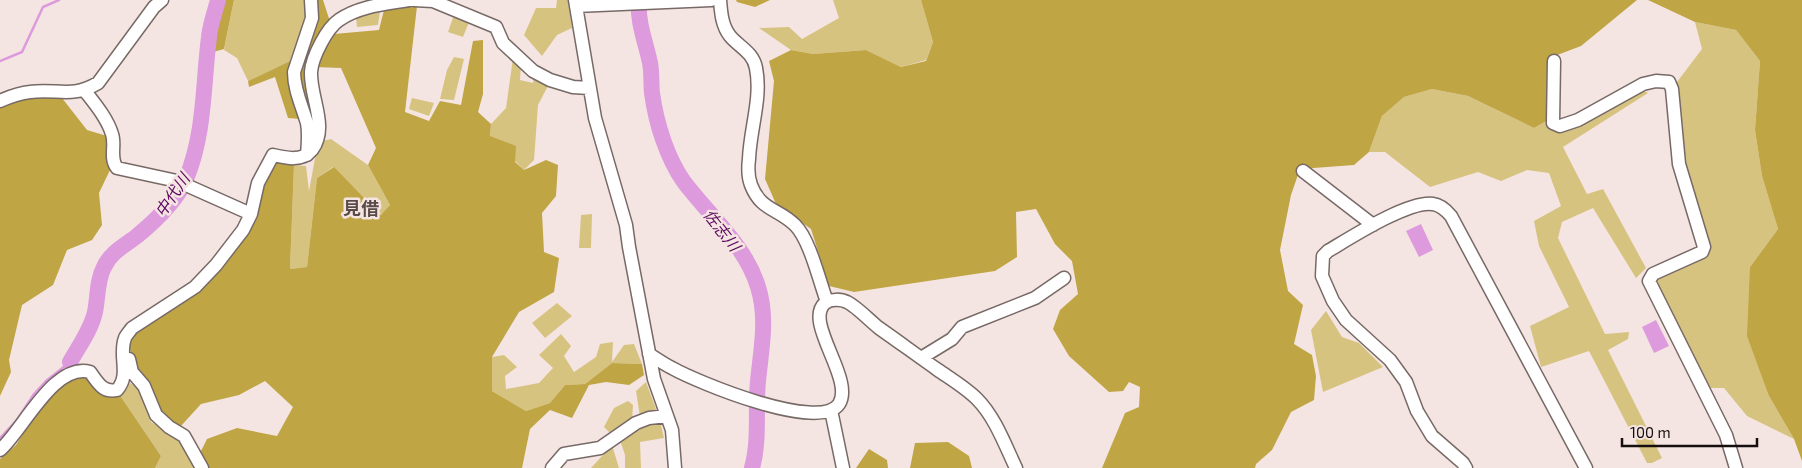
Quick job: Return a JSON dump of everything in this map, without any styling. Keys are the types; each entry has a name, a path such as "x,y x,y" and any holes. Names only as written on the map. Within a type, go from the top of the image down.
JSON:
{"street":[{"path":"0,101 30,92 70,93 85,91 98,84 154,7 162,0"},
{"path":"307,155 309,140 307,124 294,82 294,72 312,18 311,0"},
{"path":"0,450 10,441 34,406 72,372 83,370 90,372 101,387 110,391 117,390 122,385 125,374 123,348 125,337 132,328 195,287 216,265 243,230 251,214 258,183 273,155 298,158 307,155 313,148 320,132 320,124 313,96 311,71 323,38 339,20 362,9 409,0"},
{"path":"414,0 432,1 496,27 503,43 533,71 565,85 589,88"},
{"path":"674,468 672,430 654,379 626,225 595,118 576,3 646,3 711,0"},
{"path":"720,0 725,29 750,54 756,66 757,98 749,142 748,172 750,184 762,203 787,218 804,236 827,302"},
{"path":"1554,61 1553,123 1560,126 1578,120 1643,84 1656,81 1669,82 1672,89 1679,164 1704,247 1702,252 1653,274 1649,280 1726,435 1736,468"},
{"path":"85,91 106,120 113,136 113,163 117,168 176,181 251,214"},
{"path":"1303,172 1373,225"},
{"path":"1466,468 1463,463 1432,436 1417,411 1406,382 1390,360 1346,320 1322,276 1322,256 1328,251 1373,225 1415,206 1432,203 1444,207 1451,216 1586,468"},
{"path":"921,358 952,339 962,326 1035,298 1064,278"},
{"path":"649,354 670,368 748,400 801,412 817,413 831,410 839,405 842,395 841,381 821,327 820,315 823,306 827,302 835,299 846,301 978,400 1000,434 1016,468"},
{"path":"125,337 132,372 144,386 156,415 169,427 184,436 202,468"},
{"path":"831,410 843,468"},
{"path":"552,468 564,454 600,448 636,423 649,418 667,416"}],"shaded area":[{"path":"223,0 234,0 224,49 213,52"},
{"path":"234,0 307,0 306,17 290,61 248,81 237,58 224,50"},
{"path":"314,0 323,0 334,34 379,30 384,10 417,6 405,112 429,121 440,101 461,105 473,41 483,40 483,94 478,112 491,124 490,136 516,146 515,162 524,170 546,160 558,165 556,196 542,213 544,252 559,258 554,292 519,312 492,357 492,391 526,411 550,403 565,385 585,384 612,363 642,364 644,375 629,385 606,382 589,385 572,418 550,410 530,429 522,468 208,468 200,453 207,439 237,428 277,436 293,407 265,381 239,395 201,404 180,427 163,416 137,371 128,343 134,332 201,287 249,227 261,182 273,162 294,165 290,269 307,267 317,178 334,167 381,215 390,205 368,165 376,148 341,68 315,67 308,75 309,104 300,119 288,118 275,77 249,87 248,81 290,61 299,72"},
{"path":"557,0 568,0 572,28 557,35 542,56 524,35 536,8 556,8"},
{"path":"736,0 770,0 755,7 737,2"},
{"path":"833,0 921,0 933,42 926,60 901,67 866,50 813,54 791,50 759,28 789,27 802,39 839,18"},
{"path":"921,0 1637,0 1581,46 1552,57 1548,120 1534,128 1468,96 1432,89 1404,97 1382,116 1369,152 1354,165 1300,169 1291,195 1280,250 1288,291 1303,305 1294,344 1312,355 1316,376 1314,400 1291,412 1272,450 1256,464 1255,468 1102,468 1125,413 1139,407 1140,387 1129,382 1123,391 1109,392 1069,356 1053,329 1060,310 1078,294 1072,261 1055,244 1036,209 1016,212 1017,257 995,271 854,292 829,286 811,229 776,204 765,179 774,81 769,61 791,50 813,54 866,50 901,67 926,61 933,42"},
{"path":"1648,0 1802,0 1802,461 1794,439 1769,396 1747,336 1750,267 1778,229 1762,176 1755,130 1760,61 1736,30 1695,22"},
{"path":"380,11 378,25 357,27 356,17"},
{"path":"454,15 470,20 463,37 448,32"},
{"path":"1695,22 1736,30 1760,61 1755,130 1762,176 1778,229 1750,267 1769,396 1794,439 1747,416 1724,388 1710,388 1656,284 1658,278 1708,251 1684,163 1677,82 1702,49"},
{"path":"454,57 464,59 454,100 440,99 447,70"},
{"path":"513,58 521,65 520,80 533,83 534,75 549,84 538,105 534,160 524,170 490,136 491,124 506,108"},
{"path":"1432,89 1468,96 1534,128 1548,120 1570,128 1641,89 1648,93 1563,147 1587,194 1603,189 1646,268 1636,278 1593,208 1562,222 1558,238 1605,334 1629,332 1628,339 1608,350 1662,458 1652,463 1647,463 1589,351 1541,367 1530,326 1569,307 1539,246 1534,221 1561,206 1549,173 1527,170 1501,181 1478,172 1430,187 1385,152 1369,152 1382,116 1404,97"},
{"path":"29,97 62,98 87,130 107,136 110,170 99,193 102,225 92,240 67,250 53,285 22,305 9,360 11,372 0,396 0,106"},
{"path":"412,98 434,103 429,116 409,109"},
{"path":"331,139 368,165 390,205 382,215 333,167 317,178 307,267 290,269 294,165 306,166 309,191 318,142"},
{"path":"592,214 591,248 579,248 581,215"},
{"path":"1421,224 1433,250 1419,257 1406,231"},
{"path":"557,303 572,316 545,338 532,323"},
{"path":"1326,311 1342,337 1359,343 1383,367 1323,392 1311,330"},
{"path":"1656,320 1669,346 1654,353 1642,327"},
{"path":"561,334 571,346 564,356 574,372 596,357 600,344 613,342 612,362 624,345 634,344 642,364 612,363 585,384 565,385 550,403 526,411 492,391 492,357 504,355 517,367 505,376 506,389 539,383 553,368 539,355"},
{"path":"75,375 87,377 100,394 119,394 161,456 155,468 0,468 0,459 16,445 45,400"},
{"path":"128,382 142,390 151,422 182,440 194,468 155,468 161,456 119,394"},
{"path":"646,382 657,412 640,417 636,391"},
{"path":"628,401 633,405 632,420 612,435 604,427 614,408"},
{"path":"660,421 664,438 640,442 641,468 625,468 625,455 620,440 635,426"},
{"path":"948,442 969,456 972,468 910,468 915,443"},
{"path":"612,445 619,468 591,468"},
{"path":"869,449 887,460 888,468 856,468"}],"waterway":[{"path":"0,61 22,52 43,7 59,0"},
{"name":"中代川","path":"70,362 91,325 100,277 107,262 114,253 158,217 177,195 186,179 197,144 211,23 218,0"},
{"name":"佐志川","path":"639,0 641,24 651,67 654,104 659,128 667,151 684,182 736,244 745,258 758,287 761,299 763,334 757,392 757,436 752,468"},
{"path":"0,438 17,420 34,394 46,381 70,362"}],"district":[{"name":"見借","path":"361,209"}]}
